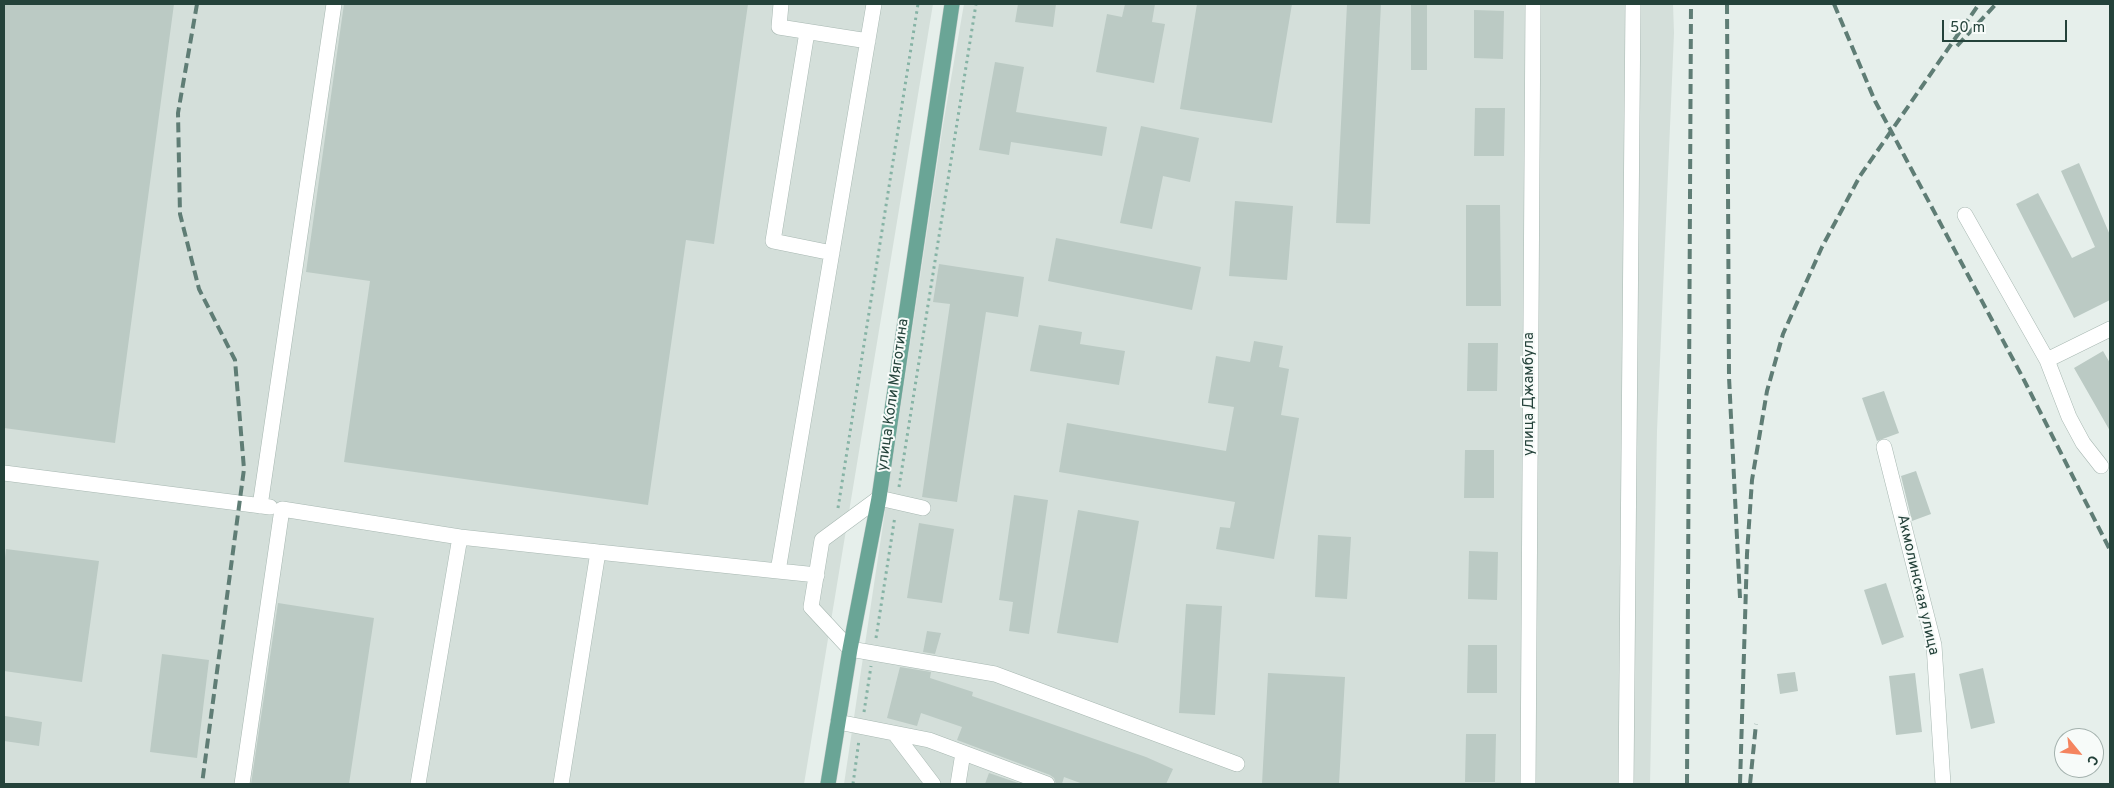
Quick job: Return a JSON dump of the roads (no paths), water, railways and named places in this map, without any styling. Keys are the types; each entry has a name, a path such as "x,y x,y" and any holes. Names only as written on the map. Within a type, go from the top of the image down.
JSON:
{"main road":[{"name":"улица Коли Мяготина","path":"828,784 850,649 879,498 952,4"}],"street":[{"path":"260,506 334,4"},
{"path":"781,4 779,27 868,41"},
{"path":"778,571 874,4"},
{"name":"улица Джамбула","path":"1528,784 1533,4"},
{"path":"1626,784 1633,4"},
{"path":"808,32 773,241 832,253"},
{"path":"1965,215 2047,360 2069,417 2083,443 2101,466"},
{"path":"2047,360 2110,329"},
{"name":"Акмолинская улица","path":"1884,447 1934,644 1943,784"},
{"path":"4,472 282,509 460,538 817,575"},
{"path":"923,508 879,498 822,540 812,607 850,649 996,674 1237,764"},
{"path":"242,784 282,509"},
{"path":"418,784 460,538"},
{"path":"561,784 598,552"},
{"path":"838,722 929,740 1047,784"},
{"path":"895,734 933,784"},
{"path":"958,784 963,753"}],"railway":[{"path":"197,4 178,113 180,214 199,289 235,360 244,469 202,784"},
{"path":"1687,784 1691,4"},
{"path":"1727,4 1729,377 1740,598"},
{"path":"1834,4 1875,101 2023,378 2110,550"},
{"path":"1740,784 1747,554 1752,480 1767,391 1783,334 1822,247 1860,176 1979,4"},
{"path":"1957,46 1996,4"},
{"path":"1750,784 1756,724"}]}
